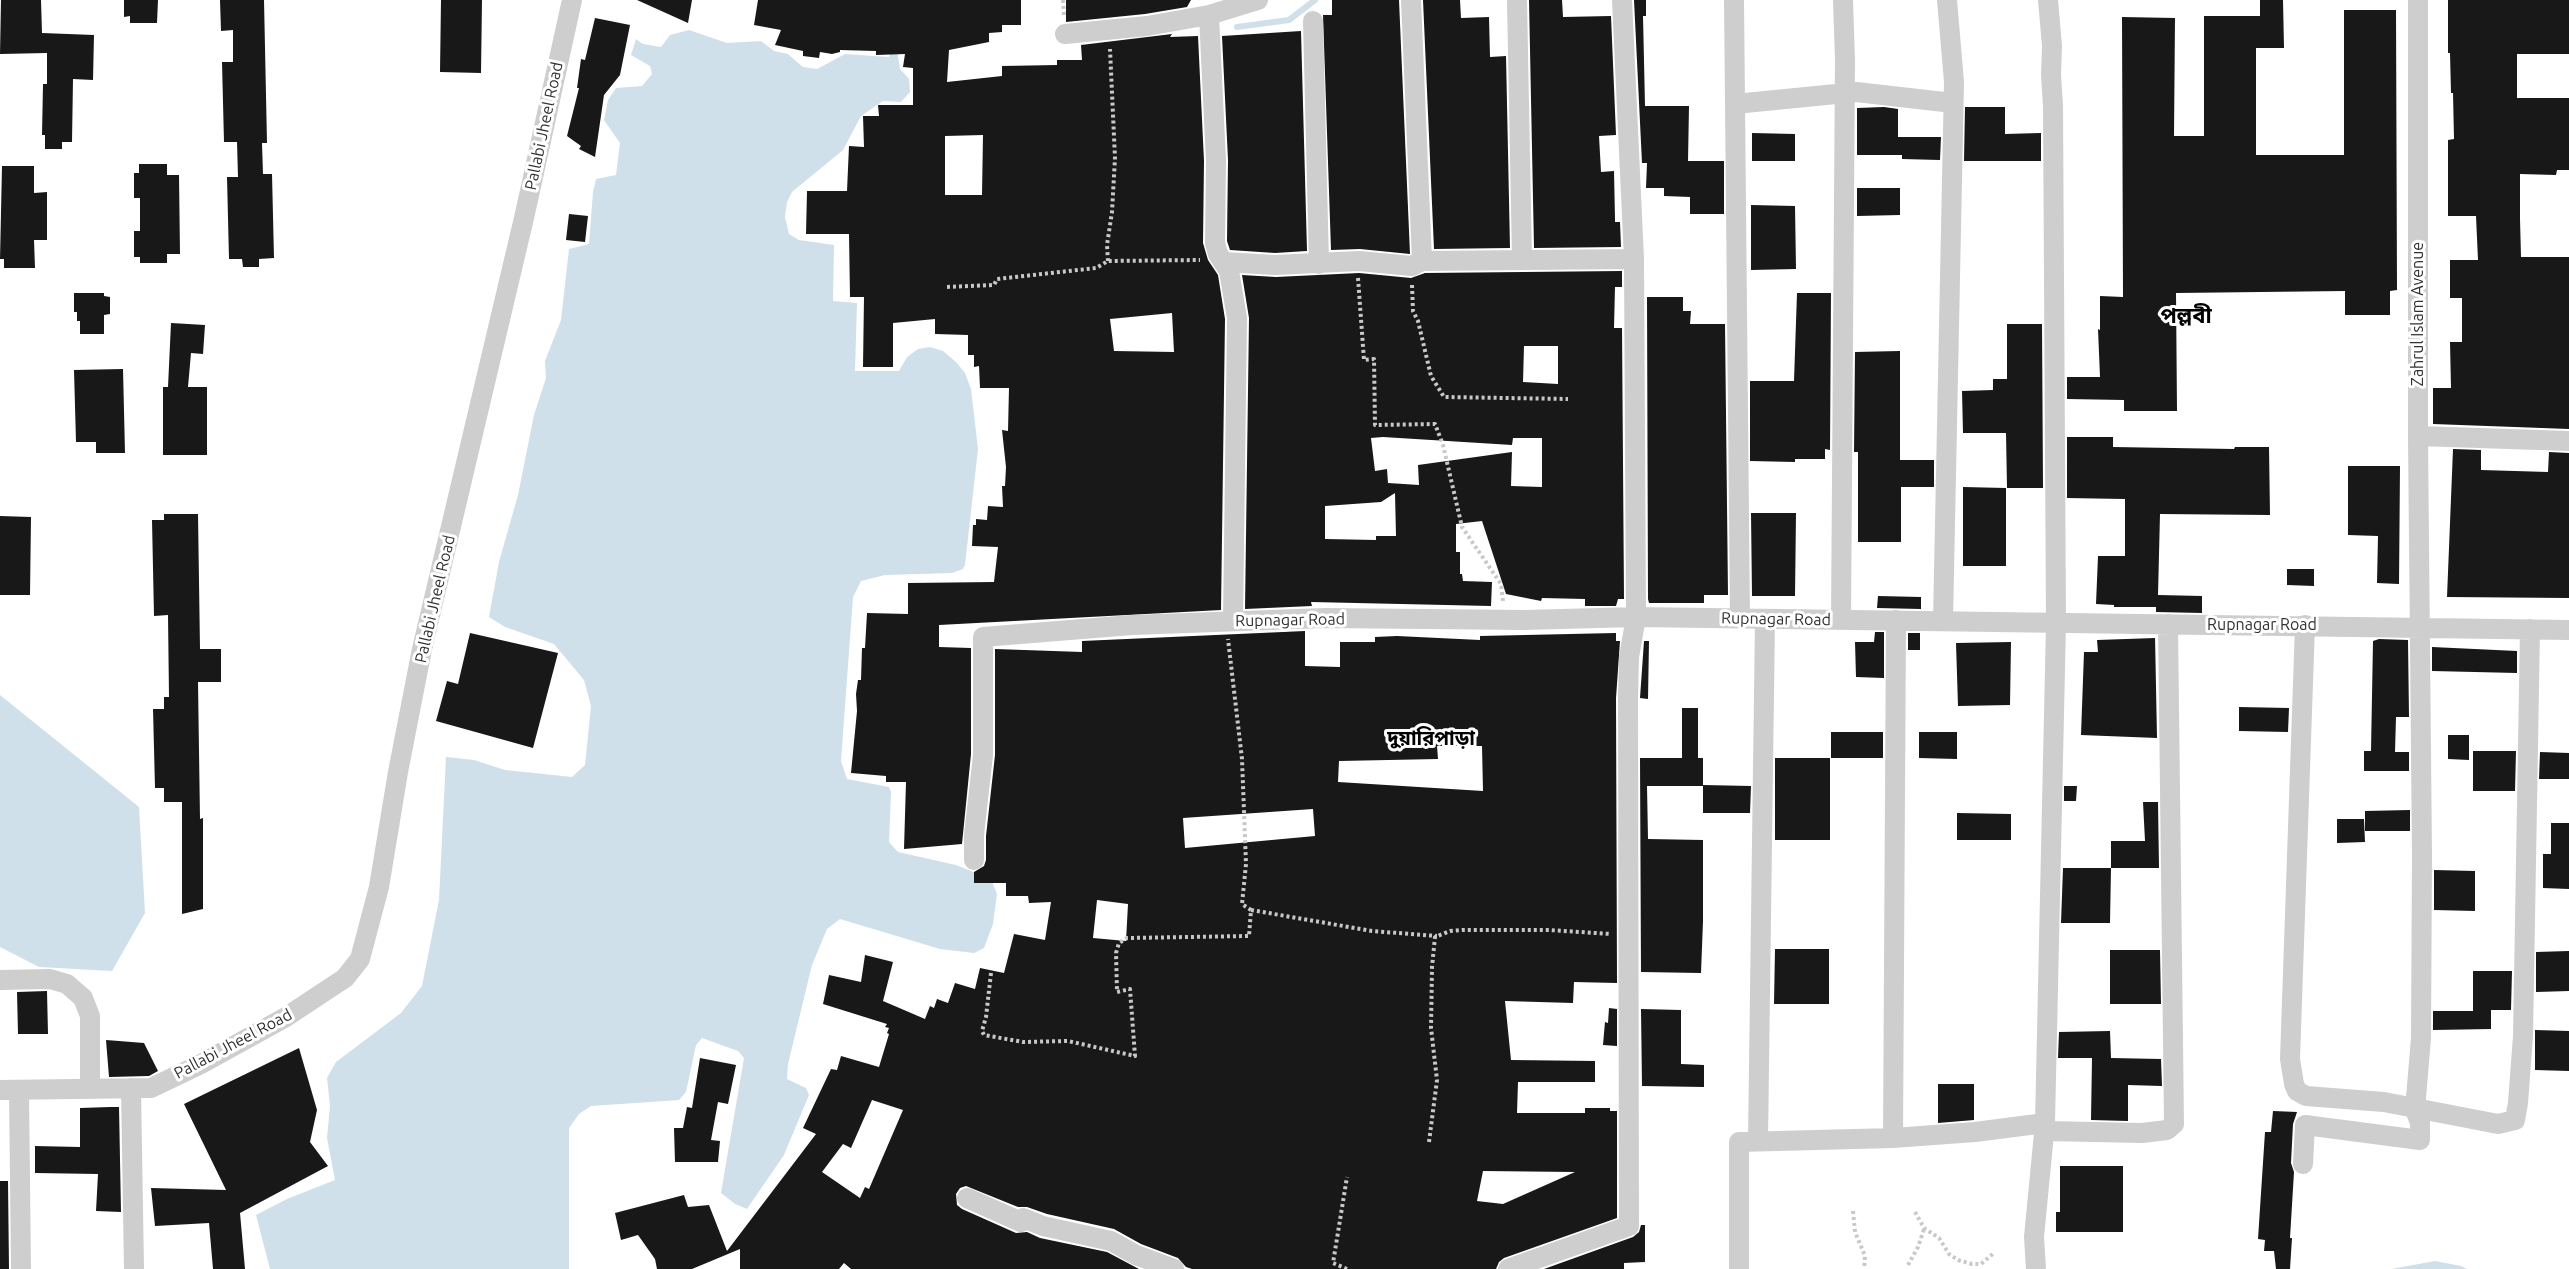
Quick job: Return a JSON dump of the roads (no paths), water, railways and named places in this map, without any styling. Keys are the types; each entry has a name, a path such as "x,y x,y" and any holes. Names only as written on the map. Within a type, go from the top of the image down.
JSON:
{"street":[{"name":"Pallabi Jheel Road","path":"141,1088 201,1064 286,1017 345,978 360,959 379,887 422,649 521,230 572,0"},
{"path":"1065,34 1209,15 1258,0"},
{"path":"1411,0 1417,263"},
{"path":"1517,0 1522,260"},
{"path":"1508,1269 1629,1226 1629,657 1636,617 1634,259 1622,0"},
{"path":"1734,0 1740,618"},
{"path":"1841,620 1845,92 1843,0"},
{"path":"1943,621 1953,103 1947,0"},
{"path":"2036,1269 2034,1237 2045,1127 2056,623 2053,106 2050,75 2052,46 2048,0"},
{"name":"Zahrul Islam Avenue","path":"2418,0 2418,436 2422,787 2421,1038 2418,1116"},
{"path":"1209,15 1216,161 1215,243 1232,279 1237,318 1229,621"},
{"path":"1313,21 1319,264"},
{"path":"1735,104 1845,92 1875,93 1953,103"},
{"path":"1223,261 1275,265 1359,261 1417,263 1634,259"},
{"path":"2418,436 2569,441"},
{"name":"Rupnagar Road","path":"974,860 974,835 983,754 983,637 1132,625 1325,618 1506,620 1636,617 1740,618 2569,630"},
{"path":"1758,1141 1765,619"},
{"path":"1893,1138 1896,621"},
{"path":"1739,1269 1739,1142 1893,1138 2045,1127 2142,1133 2167,1130 2174,1124 2168,624"},
{"path":"2306,625 2290,1059 2294,1084 2297,1091 2307,1096 2384,1102 2418,1116 2498,1124 2515,1120 2523,1036 2530,629"},
{"path":"0,980 50,979 67,984 83,998 90,1016 90,1089"},
{"path":"21,1269 9,1090 141,1088 134,1269"},
{"path":"2303,1164 2305,1125 2420,1140 2418,1116"},
{"path":"967,1198 1021,1222 1023,1218 1043,1226 1111,1241 1136,1255 1174,1269"}],"waterway":[{"path":"1237,27 1289,20 1315,0"}],"district":[{"name":"পল্লবী","path":"2186,316"},
{"name":"দুয়ারিপাড়া","path":"1431,738"}]}
